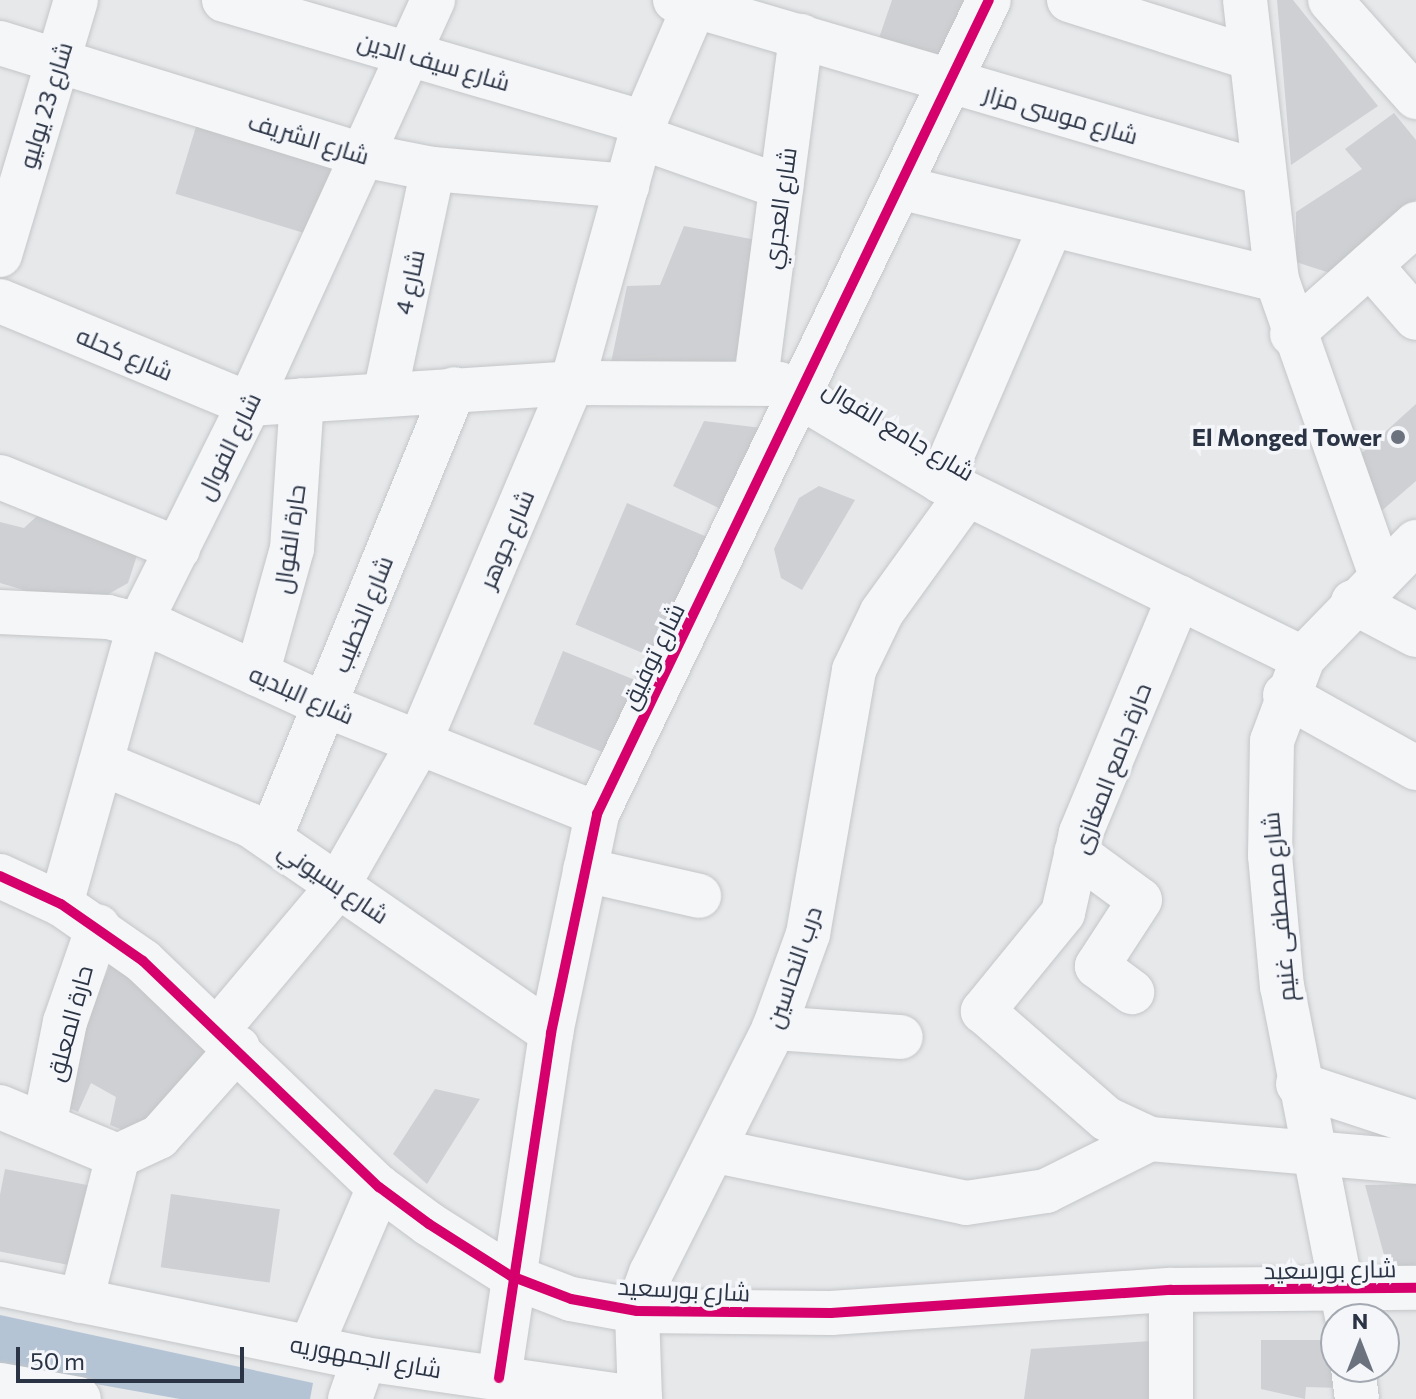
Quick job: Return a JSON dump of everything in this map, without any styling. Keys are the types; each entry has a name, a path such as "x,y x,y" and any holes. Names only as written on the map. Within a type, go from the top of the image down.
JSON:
{"street":[{"name":"شارع 23 يوليو","path":"0,255 76,0"},
{"name":"شارع سيف الدين","path":"224,0 408,54 642,130 781,187"},
{"name":"شارع الفوال","path":"61,904 140,623 249,404 433,0"},
{"name":"شارع توفيق","path":"499,1378 511,1276 551,1033 597,814 903,188 989,0"},
{"path":"1069,0 1251,58"},
{"path":"1245,0 1277,280 1366,587 1416,635"},
{"path":"1330,0 1416,97"},
{"name":"شارع موسى مزار","path":"689,2 1263,173"},
{"name":"شارع جوهر","path":"118,1156 159,1137 339,884 419,743 572,383 642,130 689,2"},
{"name":"شارع العجري","path":"756,379 801,36"},
{"name":"شارع الشريف","path":"0,43 362,155 433,169 627,186"},
{"name":"شارع 4","path":"385,394 433,169"},
{"path":"903,188 1277,280"},
{"path":"1292,334 1416,224"},
{"name":"درب النحاسين","path":"640,1399 637,1311 774,1028 817,898 854,670 882,612 954,488 1051,225"},
{"path":"1370,265 1416,318"},
{"name":"شارع كحله","path":"0,301 249,404"},
{"name":"شارع جامع الفوال","path":"249,404 572,383 756,379 802,396 954,488 1179,597 1294,677 1416,768"},
{"name":"شارع الخطيب","path":"270,838 454,389"},
{"name":"حارة الفوال","path":"257,674 292,549 302,400"},
{"path":"0,477 178,549"},
{"name":"شارع مصطفى غنيم","path":"1345,1303 1298,1084 1270,856 1272,741 1294,677 1366,587 1416,542"},
{"name":"حارة جامع المغازى","path":"1150,1139 1107,1119 983,1011 1063,913 1076,853 1179,597"},
{"name":"شارع البلديه","path":"0,612 140,623 325,705 597,814"},
{"name":"شارع بسيوني","path":"101,763 223,810 270,838 551,1033"},
{"path":"1076,853 1140,900 1097,966 1132,992"},
{"path":"585,870 699,896"},
{"name":"شارع بورسعيد","path":"0,876 61,904 98,927 228,1038 379,1187 511,1276 571,1299 637,1311 831,1313 1171,1290 1322,1303"},
{"name":"حارة المعلق","path":"45,1121 65,1022 98,927"},
{"path":"774,1028 901,1037"},
{"path":"1298,1084 1416,1123"},
{"path":"0,1107 45,1121 118,1156 81,1301"},
{"path":"716,1151 966,1203 1046,1191 1150,1139 1416,1162"},
{"path":"311,1346 379,1187"},
{"name":"شارع الجمهوريه","path":"0,1284 311,1346 357,1379 499,1378 640,1399"},
{"name":"شارع بورسعيد","path":"1353,1303 1416,1288"},
{"path":"1171,1290 1171,1399"},
{"path":"0,1385 79,1399"}],"water":[{"path":"0,1315 313,1383 310,1399 180,1399 0,1367"}],"building":[{"path":"892,0 972,0 943,62 879,38"},
{"path":"1277,0 1293,0 1378,106 1291,165"},
{"path":"1394,113 1416,140 1416,200 1333,274 1296,262 1296,212 1362,169 1345,149"},
{"path":"198,120 335,162 312,235 175,194"},
{"path":"684,226 772,243 733,368 608,377 627,286 660,285"},
{"name":"El Monged Tower","path":"1416,404 1416,481 1363,527 1342,471"},
{"path":"704,421 770,429 727,512 673,486"},
{"path":"819,486 855,500 802,590 781,578 774,549 799,498"},
{"path":"627,503 712,539 660,660 575,625"},
{"path":"49,505 142,540 128,583 84,608 0,583 0,522 24,528"},
{"path":"563,651 640,682 610,755 533,724"},
{"path":"115,955 221,1050 148,1140 110,1125 116,1097 91,1083 78,1112 60,1104 86,1017"},
{"path":"435,1089 480,1099 427,1184 393,1154"},
{"path":"5,1169 93,1186 78,1267 0,1252 0,1195"},
{"path":"1416,1184 1416,1267 1387,1266 1365,1185"},
{"path":"171,1194 280,1209 270,1283 161,1267"},
{"path":"1166,1340 1163,1399 1024,1399 1031,1349"},
{"path":"1261,1340 1320,1340 1320,1383 1340,1383 1341,1388 1306,1387 1305,1399 1261,1389"}],"cycle path":[{"path":"499,1378 551,1033 597,814 989,0"},
{"path":"0,876 61,904 143,961 379,1187 429,1224 511,1276 571,1299 637,1311 831,1313 1171,1290 1416,1288"}],"place":[{"name":"El Monged Tower","path":"1398,437"}]}
